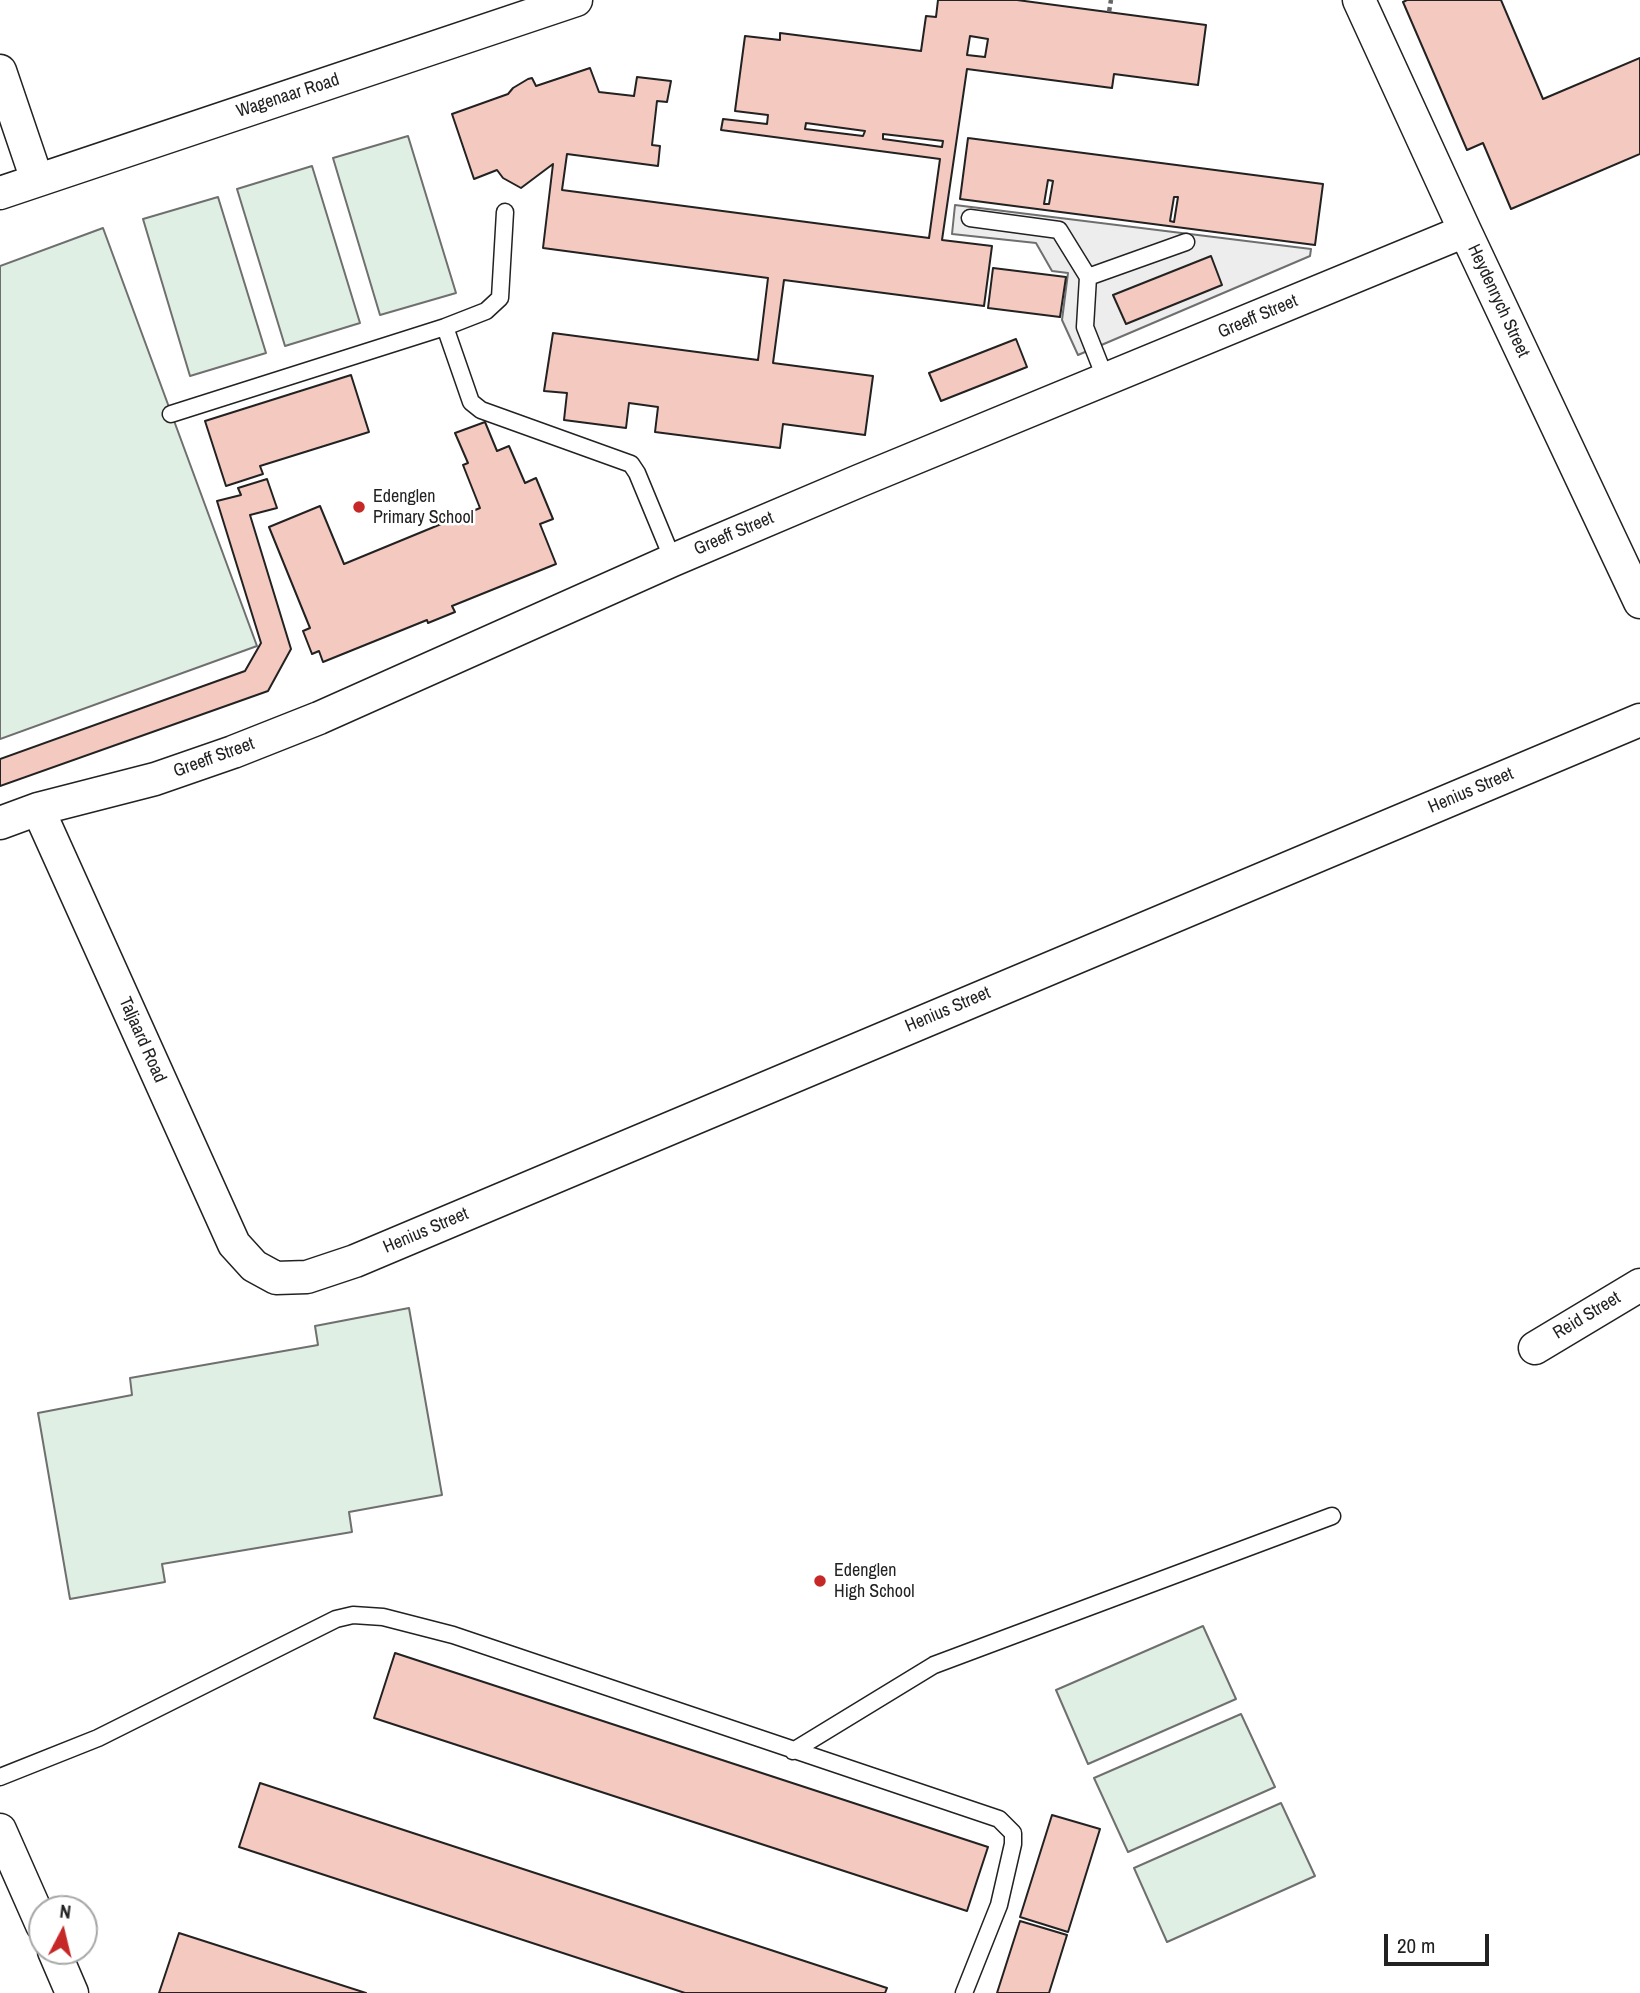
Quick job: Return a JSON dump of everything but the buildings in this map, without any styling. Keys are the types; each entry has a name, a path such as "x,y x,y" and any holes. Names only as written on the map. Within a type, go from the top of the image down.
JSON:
{"street":[{"name":"Wagenaar Road","path":"0,193 576,0"},
{"name":"Heydenrych Street","path":"1359,0 1640,601"},
{"path":"0,71 37,180"},
{"name":"Greeff Street","path":"0,823 38,809 155,779 319,718 673,560 1465,231"},
{"name":"Henius Street","path":"254,1266 276,1278 307,1277 355,1261 1640,720"},
{"name":"Taljaard Road","path":"38,809 234,1244 254,1266"},
{"name":"Reid Street","path":"1535,1348 1640,1285"},
{"path":"0,1830 29,1895"},
{"path":"60,1965 72,1993"}],"lane":[{"path":"171,414 445,327 486,311 500,298 505,212"},
{"path":"970,218 1059,230 1088,278 1084,327 1106,380"},
{"path":"1088,278 1186,242"},
{"path":"445,327 471,402 481,410 631,464 673,560"},
{"path":"793,1751 933,1665 1332,1516"},
{"path":"0,1777 98,1738 336,1619 353,1615 383,1617 453,1635 999,1819 1013,1833 1013,1844 999,1905 964,1993"}],"path":[{"path":"1109,12 1111,0"}],"green space":[{"path":"408,136 456,293 380,315 333,158"},
{"path":"312,166 360,323 285,346 237,189"},
{"path":"218,197 266,353 190,376 143,219"},
{"path":"103,228 257,646 0,739 0,266"},
{"path":"409,1308 442,1495 349,1512 352,1532 162,1564 165,1582 70,1599 38,1413 132,1395 130,1378 318,1345 315,1326"},
{"path":"1203,1626 1236,1699 1088,1764 1056,1690"},
{"path":"1241,1714 1275,1787 1128,1852 1094,1778"},
{"path":"1281,1803 1315,1876 1167,1942 1134,1868"}],"shaded area":[{"path":"955,205 1311,249 1310,256 1078,355 1062,320 1068,273 1052,271 1036,243 952,234"}],"place":[{"name":"Edenglen Primary School","path":"359,507"},
{"name":"Edenglen High School","path":"820,1581"}]}
